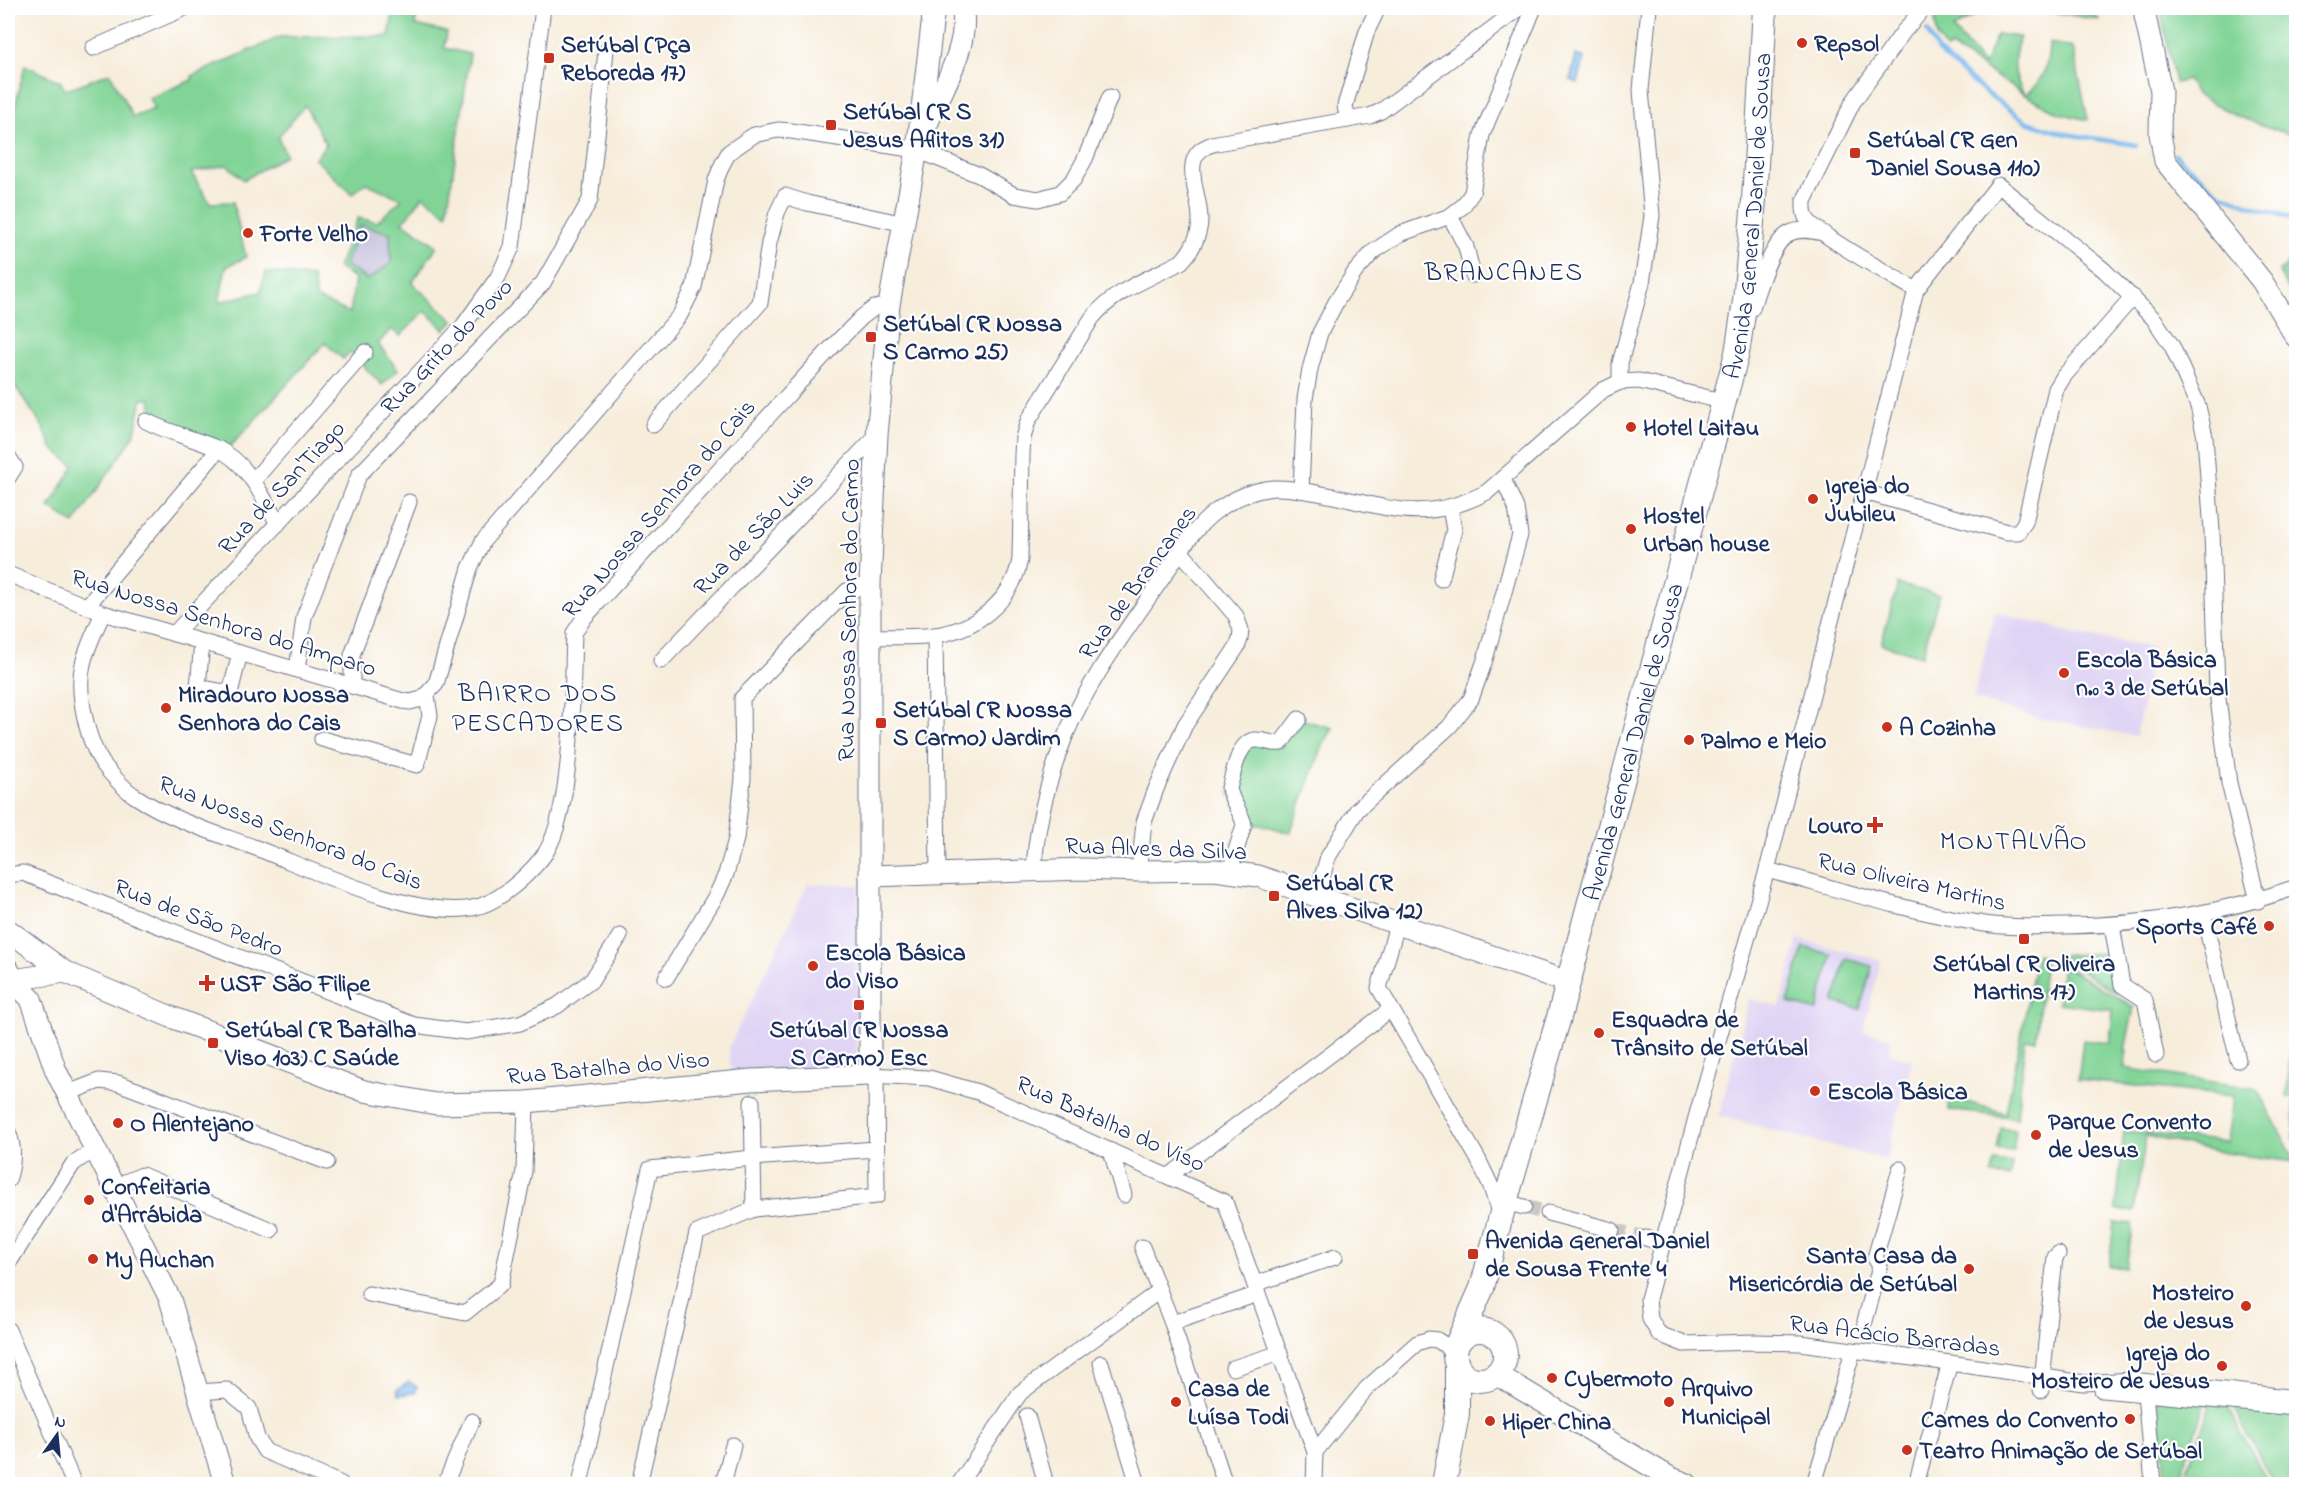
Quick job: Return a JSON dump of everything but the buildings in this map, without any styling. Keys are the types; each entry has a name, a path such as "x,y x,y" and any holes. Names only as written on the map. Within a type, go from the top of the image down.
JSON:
{"main road":[{"name":"Avenida General Daniel de Sousa","path":"1457,1355 1510,1208 1568,982 1737,353 1745,301 1754,200 1766,9"},
{"name":"Avenida General Daniel de Sousa","path":"1482,1288 1482,1305 1485,1314 1500,1340"},
{"path":"1444,1485 1457,1414 1457,1355 1463,1336 1477,1330 1485,1330 1500,1340 1505,1358 1493,1376 1467,1395 1457,1414"},
{"path":"1457,1355 1468,1377 1483,1380 1493,1376"}],"street":[{"path":"93,48 186,8"},
{"name":"Rua de San'Tiago","path":"174,634 463,326 498,277 512,247 543,8"},
{"path":"917,150 934,8"},
{"path":"917,150 957,58 963,28 962,8"},
{"path":"1348,120 1345,106 1367,31 1378,8"},
{"path":"870,637 935,635 955,630 983,616 996,606 1013,582 1018,571 1021,544 1022,454 1023,438 1028,421 1101,307 1111,298 1181,262 1187,256 1199,231 1200,219 1193,168 1193,159 1198,151 1217,143 1370,116 1381,111 1520,8"},
{"path":"1301,490 1305,399 1320,333 1355,272 1373,252 1400,234 1450,216 1472,193 1482,135 1534,8"},
{"path":"1649,8 1641,90 1652,216 1642,283 1620,363 1620,382 1639,381 1725,402"},
{"path":"1904,31 1912,8"},
{"path":"1916,290 1823,233 1808,221 1804,213 1804,201 1853,102 1904,31 1924,8"},
{"path":"2142,10 2161,91 2160,134 2165,161 2262,281 2296,337"},
{"path":"929,48 935,55 957,58"},
{"name":"Rua Grito do Povo","path":"297,670 304,617 359,475 543,283 590,200 606,51"},
{"path":"322,739 417,765 430,716 427,696 439,678 470,568 483,541 680,315 694,287 716,180 729,152 754,135 778,130 917,150 979,175 1014,195 1038,200 1060,193 1074,178 1085,159 1110,97"},
{"name":"Rua Nossa Senhora do Carmo","path":"873,1075 870,584 877,435 889,305 917,150"},
{"path":"1646,1239 1663,1243 1767,870 1916,290 1998,185 2071,243 2133,297 2154,319 2172,346 2198,406 2205,437 2214,581 2217,692 2229,783 2258,901"},
{"path":"653,425 760,303 769,243 777,213 785,196 807,203 905,224"},
{"path":"1450,216 1466,248 1473,275"},
{"path":"1737,353 1767,266 1779,242 1791,232 1809,230 1823,233"},
{"path":"1864,492 2007,532 2018,532 2025,522 2056,388 2133,297"},
{"name":"Rua Nossa Senhora do Cais","path":"103,613 83,663 81,692 89,734 103,763 134,795 173,817 388,898 430,908 473,908 506,893 543,858 557,829 567,776 574,633 584,618 830,349 874,308 889,305"},
{"path":"253,481 365,352"},
{"name":"Rua de Brancanes","path":"1034,871 1037,840 1048,786 1055,762 1076,711 1122,637 1181,552 1214,512 1252,492 1275,488 1301,490 1401,510 1424,512 1466,503 1487,492 1603,390 1620,382"},
{"path":"146,421 167,432 219,449 235,461 253,481 279,524"},
{"name":"Rua de São Luis","path":"661,661 877,435"},
{"path":"87,606 219,449"},
{"path":"8,456 15,467 8,478"},
{"path":"1316,897 1328,857 1357,810 1449,727 1471,699 1484,663 1520,535 1516,508 1503,479"},
{"path":"352,686 352,655 409,502"},
{"path":"1441,579 1454,530 1450,508"},
{"path":"1139,872 1144,822 1177,740 1240,639 1239,622 1236,616 1181,552"},
{"name":"Rua Nossa Senhora do Amparo","path":"8,574 103,613 297,670 410,702 427,696"},
{"path":"666,978 717,894 726,874 736,839 741,812 744,741 742,704 745,694 847,591 870,584"},
{"path":"935,635 938,873"},
{"path":"202,642 198,687 230,693 240,653"},
{"path":"1232,872 1244,819 1229,788 1241,751 1248,741 1281,743 1299,719"},
{"name":"Rua Alves da Silva","path":"870,876 1084,869 1139,872 1232,872 1257,876 1568,982"},
{"name":"Rua Oliveira Martins","path":"1767,870 1923,911 2012,927 2112,925 2158,921 2258,901 2296,887"},
{"name":"Rua de São Pedro","path":"8,874 23,873 414,1025 466,1032 520,1023 556,1006 592,980 620,936"},
{"path":"2203,913 2238,1060"},
{"path":"1397,925 1379,988 1481,1165 1510,1208"},
{"path":"2112,925 2122,985 2145,1000 2156,1055"},
{"name":"Rua Batalha do Viso","path":"8,930 65,972 171,1017 364,1091 436,1104 526,1102 741,1081 873,1075 929,1078 978,1092 1225,1202 1256,1289"},
{"path":"10,974 19,964 42,955"},
{"path":"10,974 65,972"},
{"path":"10,974 16,1002 48,1052 170,1299 225,1485"},
{"path":"1169,1176 1391,1009"},
{"path":"639,1485 697,1233 754,1209 877,1196 873,1075"},
{"path":"68,1094 99,1081 118,1083 327,1162"},
{"path":"369,1294 465,1313 501,1284 524,1172 526,1102"},
{"path":"752,1102 754,1209"},
{"path":"8,1132 11,1140 12,1169 8,1180"},
{"path":"580,1485 650,1169 752,1158 876,1149"},
{"path":"8,1264 73,1164 95,1151"},
{"path":"1111,1151 1124,1195"},
{"path":"1865,1321 1880,1266 1875,1258 1900,1169"},
{"path":"113,1187 141,1175 271,1230"},
{"path":"1548,1213 1612,1230"},
{"name":"Rua Acácio Barradas","path":"1663,1243 1648,1299 1650,1319 1659,1334 1684,1344 1788,1343 1950,1363 2042,1383 2132,1380 2292,1402"},
{"path":"1142,1247 1172,1323 1225,1485"},
{"path":"2042,1383 2055,1257 2058,1254"},
{"path":"1172,1323 1335,1257"},
{"path":"1256,1289 1315,1452 1314,1485"},
{"path":"959,1485 1020,1393 1159,1291"},
{"path":"8,1330 74,1485"},
{"path":"1315,1452 1367,1388 1418,1343 1429,1339 1437,1340 1457,1355"},
{"path":"1815,1485 1852,1351"},
{"path":"1233,1368 1280,1353"},
{"path":"1101,1363 1138,1485"},
{"path":"1916,1485 1950,1363"},
{"path":"1493,1376 1675,1482"},
{"path":"2085,1383 2084,1389 2292,1402"},
{"path":"198,1392 226,1390 249,1408 257,1438 265,1451 341,1485"},
{"path":"2145,1392 2153,1485"},
{"path":"1027,1416 1046,1485"},
{"path":"445,1485 472,1421"},
{"path":"723,1485 733,1445"}],"shaded area":[{"path":"361,225 390,233 391,263 368,280 345,265"},
{"name":"Escola Básica n.º 3 de Setúbal","path":"1995,612 2054,627 2054,629 2153,648 2136,736 2037,718 1973,699"},
{"name":"Escola Básica do Viso","path":"808,884 859,885 857,1054 843,1067 731,1073 729,1047"},
{"path":"1798,939 1881,960 1863,1030 1892,1038 1888,1053 1912,1060 1886,1160 1719,1116 1749,999 1780,1007"}],"green space":[{"path":"394,8 418,8 415,25 447,32 444,48 470,54 447,214 423,196 403,222 437,246 412,283 454,321 445,330 425,311 400,336 391,329 378,344 398,370 382,385 350,352 343,359 325,343 228,449 155,420 150,399 142,399 134,436 74,524 49,507 74,466 53,449 41,424 8,376 8,136 25,65 61,82 65,90 110,73 133,117 154,109 149,98 192,80 192,76 280,37 389,36","holes":["305,105 326,144 315,159 352,194 366,183 402,199 377,222 358,218 338,268 355,278 350,313 316,298 313,277 266,272 260,292 219,302 226,267 246,257 233,202 210,203 191,172 227,165 244,180 286,155 278,137","361,225 390,233 391,263 368,280 345,265"]},
{"path":"1938,8 1975,8 1973,16 1953,29 1984,65 1997,34 2020,37 2015,67 2018,81 2025,95 1951,47 1946,50 1937,37 1934,13"},
{"path":"2028,8 2074,8 2083,10 2100,20"},
{"path":"2160,8 2296,8 2296,137 2237,116 2197,95 2187,80 2175,83"},
{"path":"2049,43 2073,48 2088,120 2059,113 2025,95 2044,72"},
{"path":"2296,242 2296,303 2279,271 2286,266"},
{"path":"1898,584 1939,595 1922,656 1881,644"},
{"path":"1299,719 1333,728 1323,745 1290,833 1251,824 1230,794 1244,746 1272,744"},
{"path":"1803,947 1832,955 1817,1011 1788,1003"},
{"path":"2109,953 2117,993 2063,960 2063,955"},
{"path":"2037,954 2045,958 2036,1040 2025,1040 2017,1118 1948,1110 1949,1100 1922,1098 1923,1090 2006,1113"},
{"path":"1846,959 1872,966 1860,1009 1834,1002"},
{"path":"2062,965 2134,1007 2125,1050 2127,1051 2124,1068 2257,1089 2296,1162 2225,1153 2146,1136 2134,1212 2116,1210 2124,1131 2227,1142 2233,1096 2078,1080 2083,1040 2110,1043 2113,1010 2058,1003"},
{"path":"2296,1029 2296,1142 2293,1097 2287,1097 2292,1030"},
{"path":"2001,1128 2016,1130 2013,1151 1997,1149"},
{"path":"1994,1161 2012,1163 2010,1177 1992,1175"},
{"path":"2114,1222 2133,1224 2126,1268 2109,1266"},
{"path":"2157,1398 2205,1402 2178,1484 2166,1484"},
{"path":"2211,1403 2226,1404 2269,1484 2182,1484"},
{"path":"2232,1405 2296,1411 2288,1484 2274,1484"}],"water":[{"path":"1576,55 1585,58 1578,83 1570,80"},
{"path":"409,1382 417,1387 415,1393 398,1395 397,1390"}],"waterway":[{"path":"1927,31 1938,51 1981,89 2027,122 2066,134 2136,145"},
{"path":"2175,155 2220,194 2296,219"}],"tunnel":[{"path":"1524,1207 1548,1213"},
{"path":"1612,1230 1646,1238"}],"place":[{"name":"Repsol","path":"1802,43"},
{"name":"Setúbal (Pça Reboreda 17)","path":"549,58"},
{"name":"Setúbal (R S Jesus Aflitos 31)","path":"831,125"},
{"name":"Setúbal (R Gen Daniel Sousa 110)","path":"1855,153"},
{"name":"Forte Velho","path":"248,233"},
{"name":"Setúbal (R Nossa S Carmo 25)","path":"871,337"},
{"name":"Hotel Laitau","path":"1631,427"},
{"name":"Igreja do Jubileu","path":"1813,499"},
{"name":"Hostel Urban house","path":"1631,529"},
{"name":"Escola Básica n.º 3 de Setúbal","path":"2064,673"},
{"name":"Miradouro Nossa Senhora do Cais","path":"166,708"},
{"name":"Setúbal (R Nossa S Carmo) Jardim","path":"881,723"},
{"name":"A Cozinha","path":"1887,727"},
{"name":"Palmo e Meio","path":"1689,740"},
{"name":"Louro","path":"1875,825"},
{"name":"Setúbal (R Alves Silva 12)","path":"1274,896"},
{"name":"Sports Café","path":"2269,926"},
{"name":"Setúbal (R Oliveira Martins 17)","path":"2024,939"},
{"name":"Escola Básica do Viso","path":"813,966"},
{"name":"USF São Filipe","path":"207,983"},
{"name":"Setúbal (R Nossa S Carmo) Esc","path":"859,1005"},
{"name":"Esquadra de Trânsito de Setúbal","path":"1599,1033"},
{"name":"Setúbal (R Batalha Viso 103) C Saúde","path":"213,1043"},
{"name":"Escola Básica","path":"1815,1091"},
{"name":"O Alentejano","path":"118,1123"},
{"name":"Parque Convento de Jesus","path":"2036,1135"},
{"name":"Confeitaria d'Arrábida","path":"89,1200"},
{"name":"Avenida General Daniel de Sousa Frente 4","path":"1473,1254"},
{"name":"My Auchan","path":"93,1259"},
{"name":"Santa Casa da Misericórdia de Setúbal","path":"1969,1269"},
{"name":"Mosteiro de Jesus","path":"2246,1306"},
{"name":"Igreja do Mosteiro de Jesus","path":"2222,1366"},
{"name":"Cybermoto","path":"1552,1378"},
{"name":"Casa de Luísa Todi","path":"1176,1402"},
{"name":"Arquivo Municipal","path":"1669,1402"},
{"name":"Carnes do Convento","path":"2130,1419"},
{"name":"Hiper China","path":"1490,1421"},
{"name":"Teatro Animação de Setúbal","path":"1907,1450"}],"district":[{"name":"BRANCANES","path":"1504,271"},
{"name":"BAIRRO DOS PESCADORES","path":"538,707"},
{"name":"MONTALVÃO","path":"2014,840"}]}
